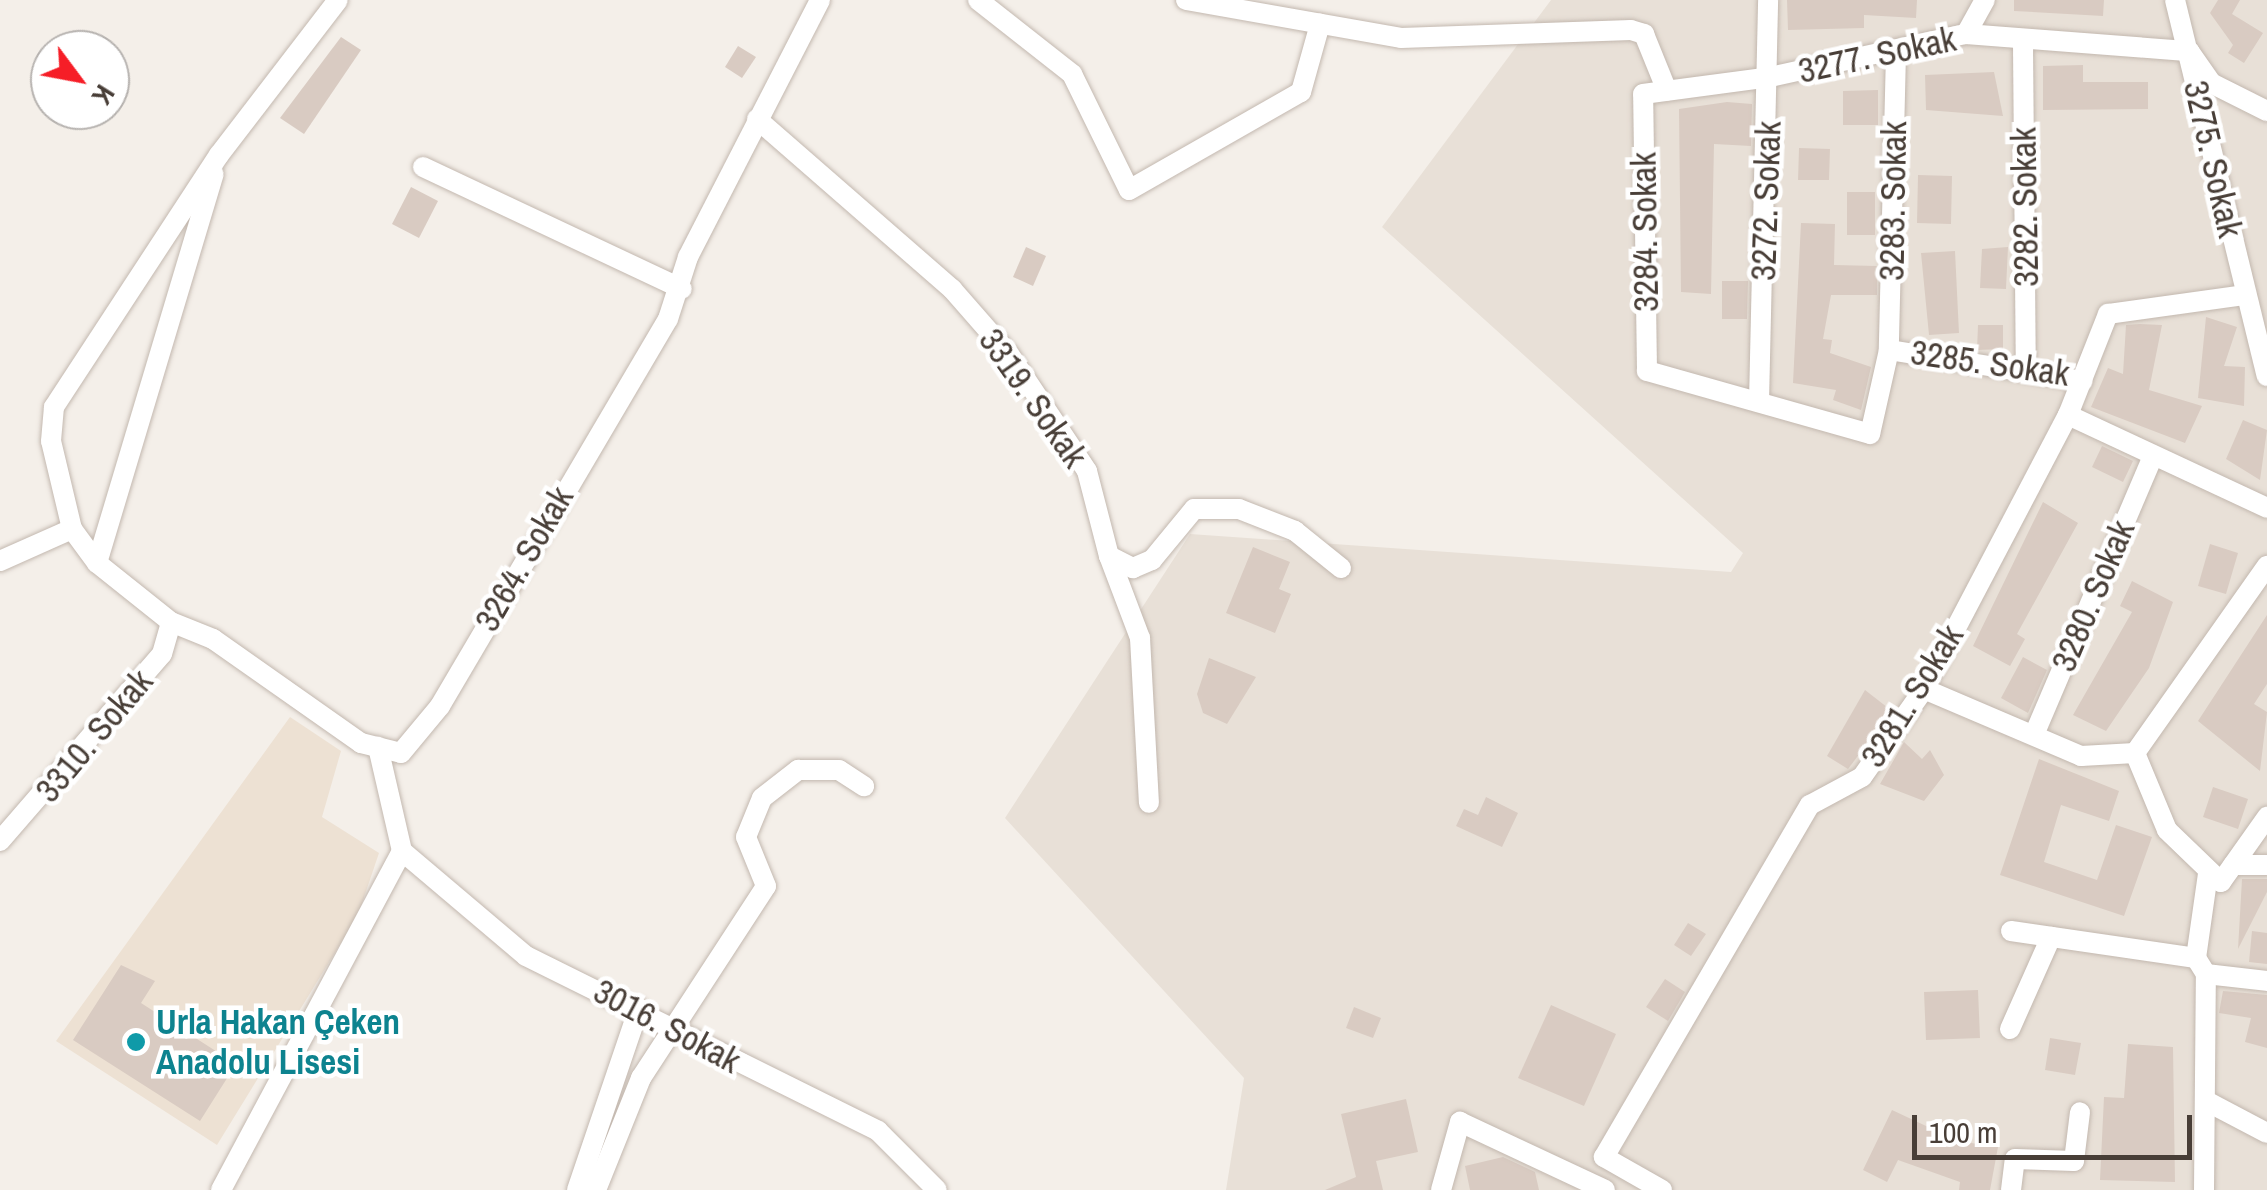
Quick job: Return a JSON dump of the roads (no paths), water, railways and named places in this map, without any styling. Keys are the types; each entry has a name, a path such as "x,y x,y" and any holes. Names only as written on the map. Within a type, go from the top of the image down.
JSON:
{"street":[{"path":"221,1190 402,851 378,748 200,630 171,622 97,562 72,528 51,441 54,407 219,155 338,0"},
{"name":"3264. Sokak","path":"378,748 401,753 423,732 682,288 756,119 795,61 820,0"},
{"path":"978,0 1072,74 1128,190 1302,92 1320,24"},
{"path":"1186,0 1401,38 1631,30 1644,34 1666,91"},
{"name":"3272. Sokak","path":"1758,402 1770,78 1768,0"},
{"name":"3275. Sokak","path":"2174,0 2267,376"},
{"path":"1966,34 1984,1"},
{"name":"3277. Sokak","path":"1644,94 1770,78 1966,34 2023,45 2189,51"},
{"name":"3282. Sokak","path":"2023,45 2026,370"},
{"path":"2189,51 2211,83 2267,111"},
{"name":"3283. Sokak","path":"1889,350 1896,52"},
{"name":"3284. Sokak","path":"1644,94 1648,371"},
{"name":"3319. Sokak","path":"756,119 952,289 1009,354 1087,471 1110,556 1140,638 1149,803"},
{"path":"97,562 219,155"},
{"path":"423,167 682,288"},
{"name":"3285. Sokak","path":"1648,371 1870,434 1889,350 2083,381 2108,314 2246,294"},
{"name":"3281. Sokak","path":"1662,1190 1604,1156 1810,805 1862,777 1924,689 2083,381"},
{"path":"2068,415 2267,508"},
{"name":"3280. Sokak","path":"2034,735 2153,456"},
{"path":"1110,556 1132,568 1152,560 1194,508 1239,509 1295,531 1341,568"},
{"path":"0,560 72,528"},
{"path":"2134,753 2267,566"},
{"name":"3310. Sokak","path":"0,841 162,654 171,622"},
{"path":"1924,689 2081,756 2134,753"},
{"path":"2134,753 2166,830 2208,874 2221,882 2267,817"},
{"path":"596,1190 672,1027 766,886 746,837 762,798 798,770 839,770 864,786"},
{"name":"3016. Sokak","path":"402,851 526,956 639,1008 878,1130 937,1190"},
{"path":"2233,865 2267,865"},
{"path":"2204,1190 2210,1103 2201,966 2208,874"},
{"path":"2011,931 2267,981"},
{"path":"2010,1029 2052,937"},
{"path":"578,1190 639,1008"},
{"path":"2210,1103 2267,1134"},
{"path":"2010,1190 2015,1159 2074,1161 2080,1112"},
{"path":"1442,1190 1460,1122 1605,1190"}],"place":[{"name":"Urla Hakan Çeken Anadolu Lisesi","path":"136,1042"}]}
